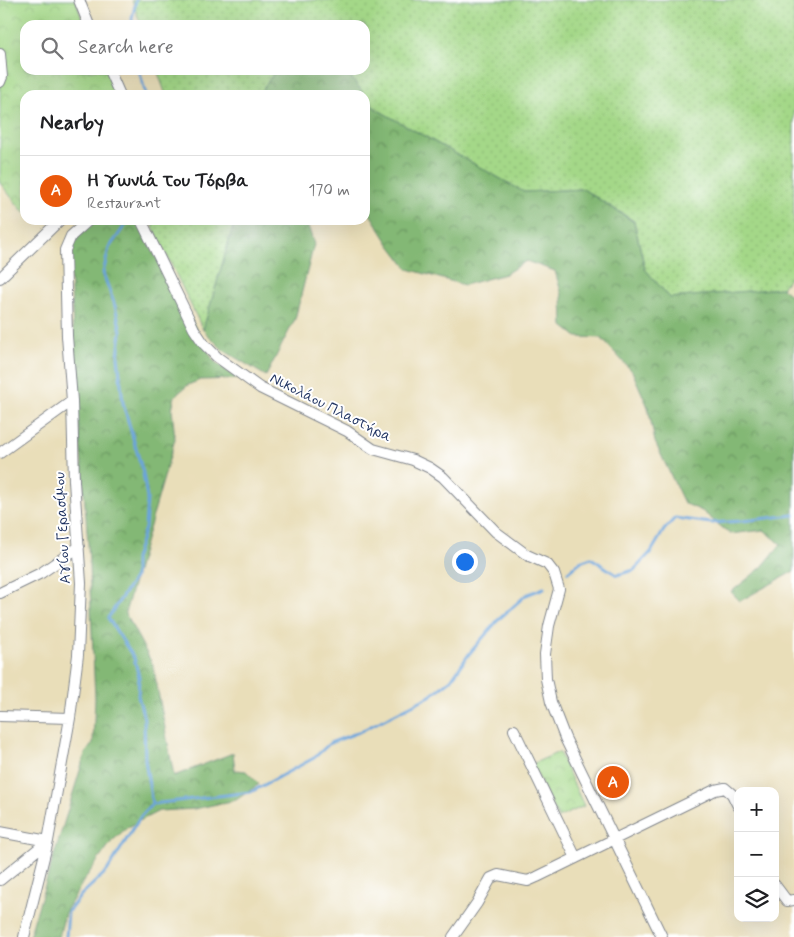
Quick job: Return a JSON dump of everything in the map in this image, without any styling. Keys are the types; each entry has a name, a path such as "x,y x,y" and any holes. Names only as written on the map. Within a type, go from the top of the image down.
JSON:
{"street":[{"path":"79,0 87,20"},
{"path":"0,54 2,70 0,82"},
{"path":"111,75 118,90"},
{"path":"0,278 55,225"},
{"name":"Αγίου Γερασίμου","path":"24,937 48,841 70,718 80,635 81,583 67,336 65,250 71,236 83,225"},
{"name":"Νικολάου Πλαστήρα","path":"143,225 194,329 204,344 224,364 260,388 347,431 373,448 414,460 430,468 443,477 496,532 527,555 547,564 554,573 559,589 549,626 545,654 546,679 551,702 565,738 662,937"},
{"path":"0,453 72,401"},
{"path":"0,592 41,573 79,547"},
{"path":"0,716 70,718"},
{"path":"514,730 576,858"},
{"path":"453,937 477,903 491,878 504,876 528,881 614,838 720,789 725,788 734,798"},
{"path":"0,832 48,841"},
{"path":"0,880 48,841"},
{"path":"779,890 787,900 794,900"}],"green space":[{"path":"0,0 76,0 82,20 20,20 20,75 110,75 117,90 20,90 20,208 0,183"},
{"path":"132,0 794,0 794,272 782,288 670,298 645,269 634,221 583,189 524,192 376,109 370,101 370,90 361,90 349,75 370,75 370,20 139,20"},
{"path":"159,75 273,75 262,90 164,90"},
{"path":"273,75 349,75 361,90 262,90"},
{"path":"370,101 376,109 524,192 583,189 634,222 645,269 670,298 782,288 794,298 794,571 740,601 731,592 762,567 781,544 764,530 730,534 702,511 684,503 655,442 648,407 632,371 601,338 577,337 563,326 562,295 555,271 526,261 505,274 464,285 408,269 370,214"},
{"path":"89,225 139,225 213,360 237,379 200,380 188,385 175,396 172,409 175,439 125,613 153,665 174,776 233,753 235,770 246,771 259,784 236,800 194,809 159,811 128,827 112,841 84,880 65,913 59,937 29,937 85,754 93,743 95,698 88,543 77,403 70,272 72,242"},
{"path":"153,225 234,225 203,330"},
{"path":"234,225 308,225 314,244 295,319 266,376 223,350 203,330"},
{"path":"559,752 584,806 558,818 532,764"}],"waterway":[{"path":"132,20 136,0"},
{"path":"140,75 145,90"},
{"path":"66,937 68,912 81,895 107,871 141,816 152,804 145,760 144,718 138,696 139,677 134,658 108,618 135,577 135,559 145,528 147,498 143,473 123,403 118,357 121,331 115,306 103,273 109,248 125,225"},
{"path":"568,572 580,562 591,558 617,575 634,570 651,552 664,530 675,518 711,523 794,515"},
{"path":"152,804 251,792 314,758 330,743 359,732 430,696 451,680 469,654 498,620 526,595 544,588"}],"place":[{"name":"Η γωνιά του Τόρβα","path":"613,782"}]}
